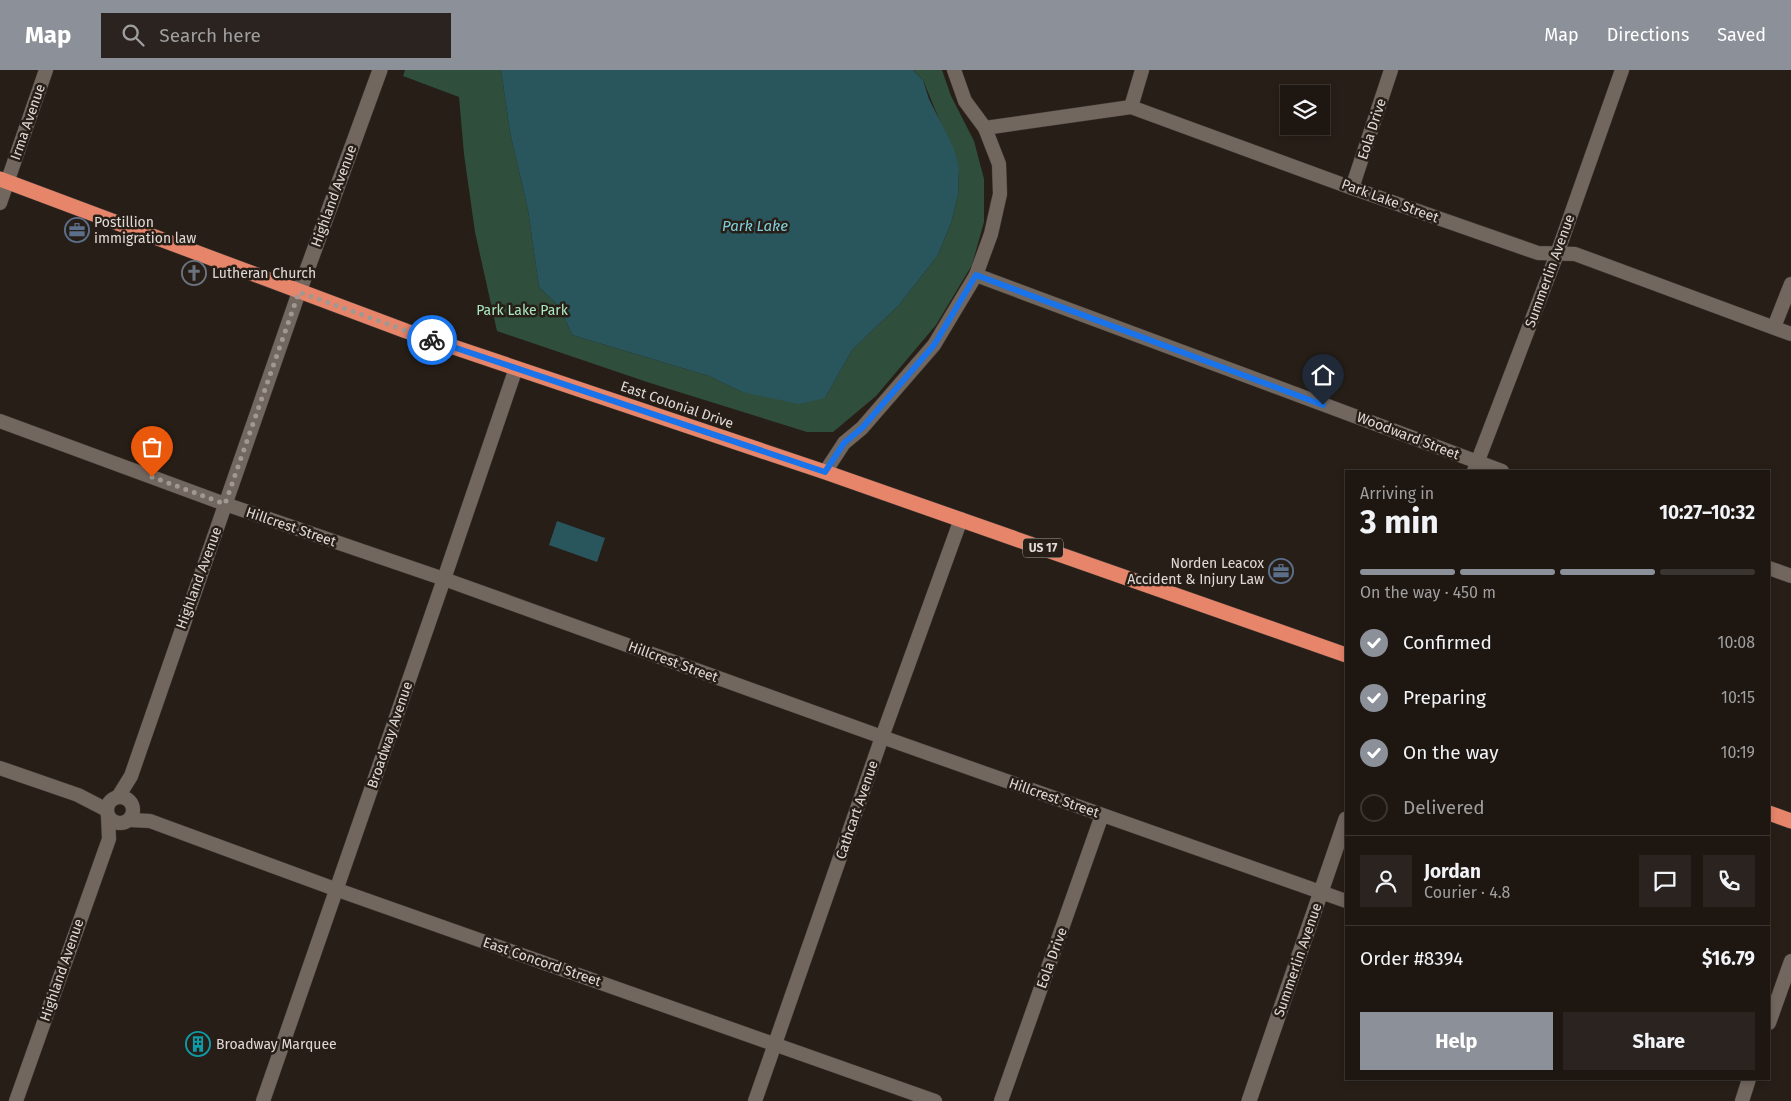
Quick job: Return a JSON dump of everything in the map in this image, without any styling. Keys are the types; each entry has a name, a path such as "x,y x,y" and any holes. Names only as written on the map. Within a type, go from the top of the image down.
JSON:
{"highway":[{"name":"East Colonial Drive","path":"4,181 299,292 516,368 961,519 1345,655"},
{"path":"1770,813 1791,821"}],"street":[{"name":"Irma Avenue","path":"0,203 4,181 46,70"},
{"name":"Highland Avenue","path":"124,800 299,292 380,70"},
{"path":"825,472 844,443 862,428 934,345 976,275 991,234 1000,194 999,164 985,128 965,100 954,70"},
{"path":"1131,106 1142,70"},
{"name":"Eola Drive","path":"1352,188 1391,70"},
{"name":"Summerlin Avenue","path":"1475,467 1557,254 1622,70"},
{"name":"Park Lake Street","path":"985,128 1131,106 1352,188 1538,253 1575,254 1791,334"},
{"name":"Woodward Street","path":"976,275 1475,467 1495,470"},
{"path":"1774,327 1791,284"},
{"name":"Broadway Avenue","path":"263,1101 516,368"},
{"name":"Hillcrest Street","path":"0,421 225,504 444,579 882,737 1345,901"},
{"name":"Cathcart Avenue","path":"755,1101 882,737 961,519"},
{"path":"1770,568 1791,576"},
{"path":"0,768 78,795 107,813 116,822 128,821 133,814 124,800"},
{"path":"78,795 124,800"},
{"path":"107,813 110,800 124,800"},
{"name":"East Concord Street","path":"124,800 150,821 335,889 935,1101"},
{"name":"Highland Avenue","path":"16,1101 108,839 107,813"},
{"name":"Eola Drive","path":"1001,1101 1102,815"},
{"name":"Highland Avenue","path":"108,839 128,821"},
{"name":"East Concord Street","path":"128,821 150,821"},
{"name":"Summerlin Avenue","path":"1250,1101 1345,822"},
{"path":"1770,1020 1791,961"},
{"path":"1742,1101 1749,1080"}],"green space":[{"name":"Park Lake Park","path":"405,70 501,70 510,132 528,210 539,287 560,307 572,335 709,376 742,392 825,398 852,350 899,305 938,255 951,223 958,195 959,168 923,80 913,70 942,70 951,96 974,141 984,179 984,222 972,265 936,325 876,396 833,432 807,432 650,383 497,331 475,232 464,154 459,97 403,76"}],"water":[{"name":"Park Lake","path":"501,70 913,70 923,80 929,99 954,149 959,168 958,195 951,223 938,255 899,305 852,350 825,398 799,404 742,392 709,376 572,335 560,307 539,287 528,210 510,132"},
{"path":"557,521 605,538 597,562 549,545"}],"way so far":[{"path":"152,477 225,504 299,292 432,340"}],"place":[{"name":"Postillion immigration law","path":"77,230"},
{"name":"Lutheran Church","path":"194,273"},
{"name":"Norden Leacox Accident & Injury Law","path":"1281,571"},
{"name":"Broadway Marquee","path":"198,1044"}],"route":[{"path":"432,340 825,472 844,443 862,428 934,345 976,275 1323,405"}]}
